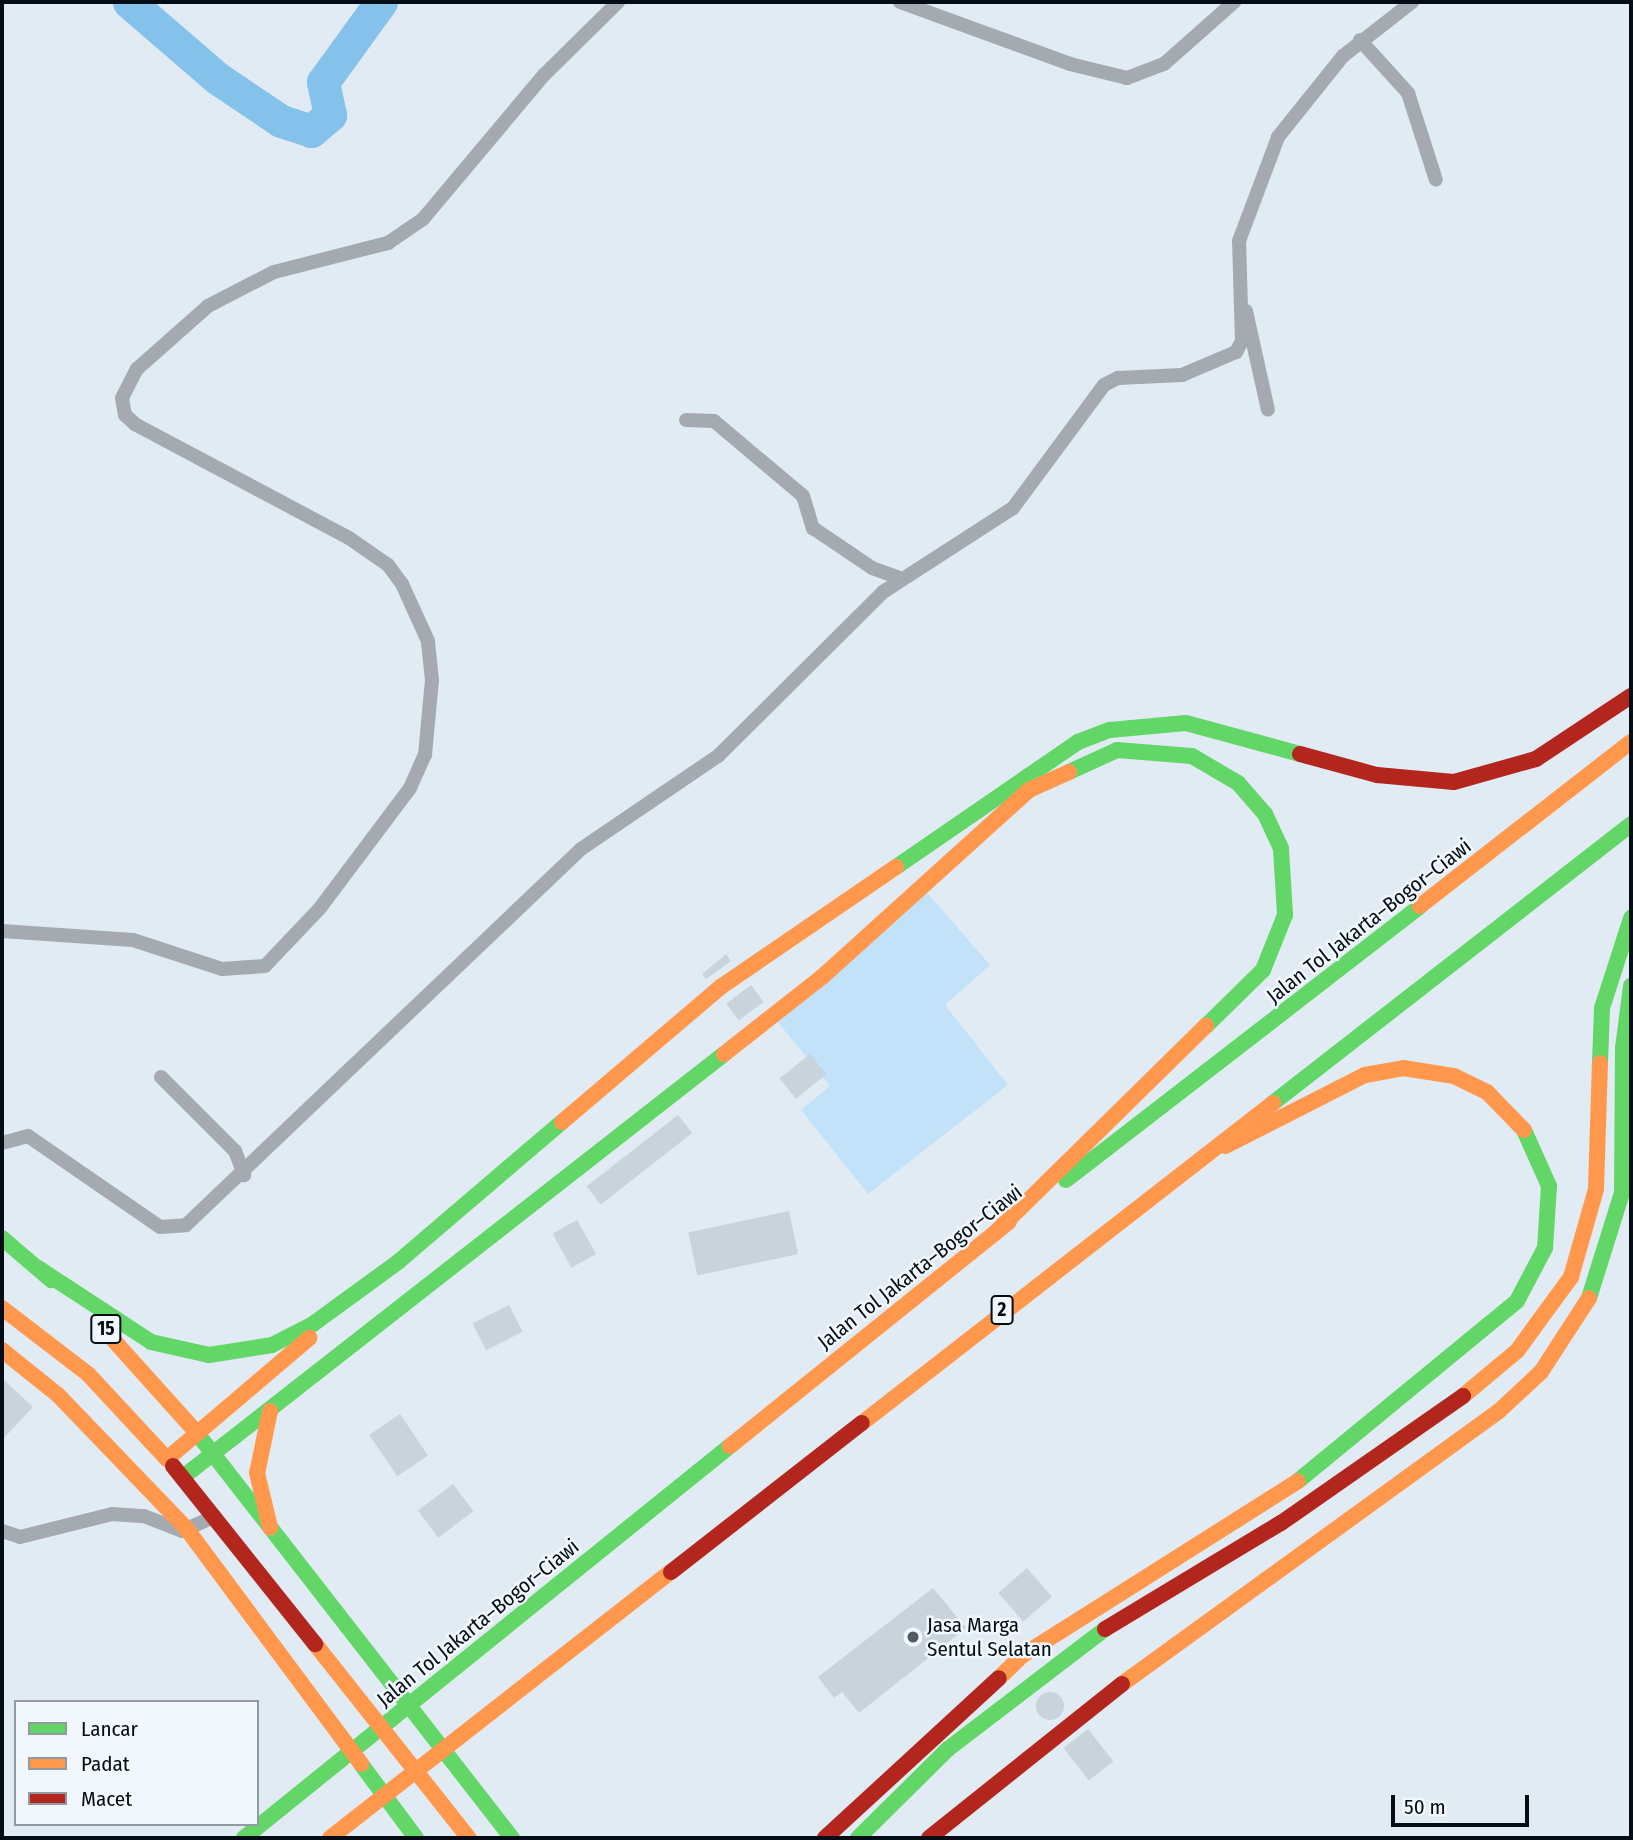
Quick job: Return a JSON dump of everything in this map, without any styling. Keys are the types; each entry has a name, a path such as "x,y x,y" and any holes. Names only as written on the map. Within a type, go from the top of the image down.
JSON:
{"main road":[{"path":"469,1838 167,1459 722,986 1078,743 1110,730 1186,723 1377,775 1454,782 1536,759 1631,696"},
{"name":"Jalan Tol Jakarta–Bogor–Ciawi","path":"259,1826 995,1233 1191,1088 1631,742"},
{"path":"183,1477 822,976 1029,790 1117,750 1192,756 1238,783 1265,814 1281,849 1285,915 1263,970 995,1233"},
{"name":"2","path":"330,1838 1195,1158 1631,824"},
{"path":"858,1838 948,1749 1056,1662 1163,1590 1281,1522 1479,1385 1548,1312 1586,1236 1596,1189 1602,1008 1631,918"},
{"path":"929,1838 1069,1723 1499,1411 1541,1372 1574,1329 1594,1288 1622,1193 1623,1048 1631,986"},
{"path":"825,1838 1023,1656 1300,1480 1517,1301 1545,1248 1549,1186 1529,1135 1487,1092 1454,1076 1403,1068 1365,1075 1278,1125 1195,1158"},
{"name":"15","path":"2,1238 122,1344 197,1433"},
{"path":"38,1268 151,1342 209,1355 272,1345 398,1262"},
{"name":"15","path":"2,1308 88,1374 167,1459"},
{"path":"2,1350 58,1395 186,1528 416,1838"},
{"path":"270,1411 257,1473 270,1527"},
{"path":"197,1433 510,1835"},
{"name":"Jalan Tol Jakarta–Bogor–Ciawi","path":"244,1838 259,1826"}],"street":[{"path":"2,931 133,940 222,969 265,966 320,908 410,788 425,755 432,680 428,641 402,584 388,565 349,538 135,424 125,415 122,398 137,369 208,306 274,272 388,243 423,219 544,75 618,2"},
{"path":"900,2 1070,64 1126,78 1164,64 1234,2"},
{"path":"2,1143 28,1136 160,1227 186,1224 244,1175 580,849 718,756 902,579 1013,508 1104,385 1125,377 1182,375 1236,352 1242,300 1243,224 1278,137 1305,97 1360,40 1412,2"},
{"path":"1360,40 1408,93 1436,180"},
{"path":"1242,300 1268,410"},
{"path":"686,420 713,421 803,496 813,528 872,568 902,579"},
{"path":"161,1077 234,1151 244,1175"},
{"path":"2,1531 20,1537 112,1514 144,1516 182,1531 215,1516"}],"shaded area":[{"path":"924,889 990,965 945,1005 1008,1085 868,1194 801,1110 830,1086 773,1016"}],"building":[{"path":"726,954 731,961 706,979 702,974"},
{"path":"751,985 764,1002 739,1020 726,1004"},
{"path":"810,1054 826,1074 796,1099 780,1079"},
{"path":"678,1115 692,1133 601,1205 587,1186"},
{"path":"789,1211 798,1254 697,1275 688,1232"},
{"path":"577,1220 596,1254 571,1268 553,1234"},
{"path":"509,1305 523,1332 486,1350 472,1324"},
{"path":"2,1378 33,1407 2,1440"},
{"path":"400,1414 428,1455 397,1476 369,1435"},
{"path":"453,1484 473,1511 438,1538 418,1510"},
{"path":"1027,1568 1052,1597 1023,1622 998,1593"},
{"path":"933,1588 966,1628 859,1713 842,1692 834,1698 818,1677"},
{"path":"1050,1692 1060,1696 1064,1706 1060,1716 1050,1720 1040,1716 1036,1706 1040,1696"},
{"path":"1088,1729 1113,1761 1089,1780 1064,1748"}],"waterway":[{"path":"129,2 217,78 281,121 311,131 330,115 323,82 381,2"}],"traffic: fast":[{"path":"896,867 1078,742 1110,730 1186,723 1300,754"},
{"path":"1069,772 1117,750 1192,756 1238,783 1265,814 1281,849 1285,915 1263,970 1206,1026"},
{"path":"1273,1103 1631,824"},
{"path":"1066,1180 1420,906"},
{"path":"1600,1063 1602,1008 1631,918"},
{"path":"1589,1298 1622,1193 1623,1048 1631,986"},
{"path":"183,1477 724,1054"},
{"path":"38,1268 151,1342 209,1355 272,1345 313,1324 398,1262 562,1122"},
{"path":"1298,1481 1517,1301 1545,1248 1549,1186 1524,1130"},
{"path":"2,1238 51,1280"},
{"path":"203,1441 512,1838"},
{"path":"259,1826 730,1446"},
{"path":"858,1838 948,1749 1105,1629"},
{"path":"361,1764 416,1838"},
{"path":"244,1838 259,1826"}],"traffic: slow":[{"path":"1420,906 1631,742"},
{"path":"724,1054 822,977 1029,790 1069,772"},
{"path":"562,1122 722,986 896,867"},
{"path":"995,1233 1206,1026"},
{"path":"1463,1396 1517,1351 1571,1277 1596,1189 1600,1063"},
{"path":"1225,1146 1365,1075 1403,1068 1454,1076 1487,1092 1524,1130"},
{"path":"862,1423 1273,1103"},
{"path":"730,1446 1009,1222"},
{"path":"1122,1684 1499,1411 1541,1372 1589,1298"},
{"path":"2,1308 88,1374 167,1459 309,1338"},
{"path":"100,1325 197,1433"},
{"path":"2,1350 58,1395 186,1528 361,1764"},
{"path":"270,1411 257,1473 270,1527"},
{"path":"999,1678 1023,1655 1298,1481"},
{"path":"330,1838 671,1572"},
{"path":"315,1644 469,1838"}],"traffic: jam":[{"path":"1300,754 1377,775 1454,782 1536,759 1631,696"},
{"path":"1105,1629 1281,1523 1463,1396"},
{"path":"671,1572 862,1423"},
{"path":"173,1466 315,1644"},
{"path":"825,1838 999,1678"},
{"path":"929,1838 1122,1684"}],"place":[{"name":"Jasa Marga Sentul Selatan","path":"913,1637"}]}
